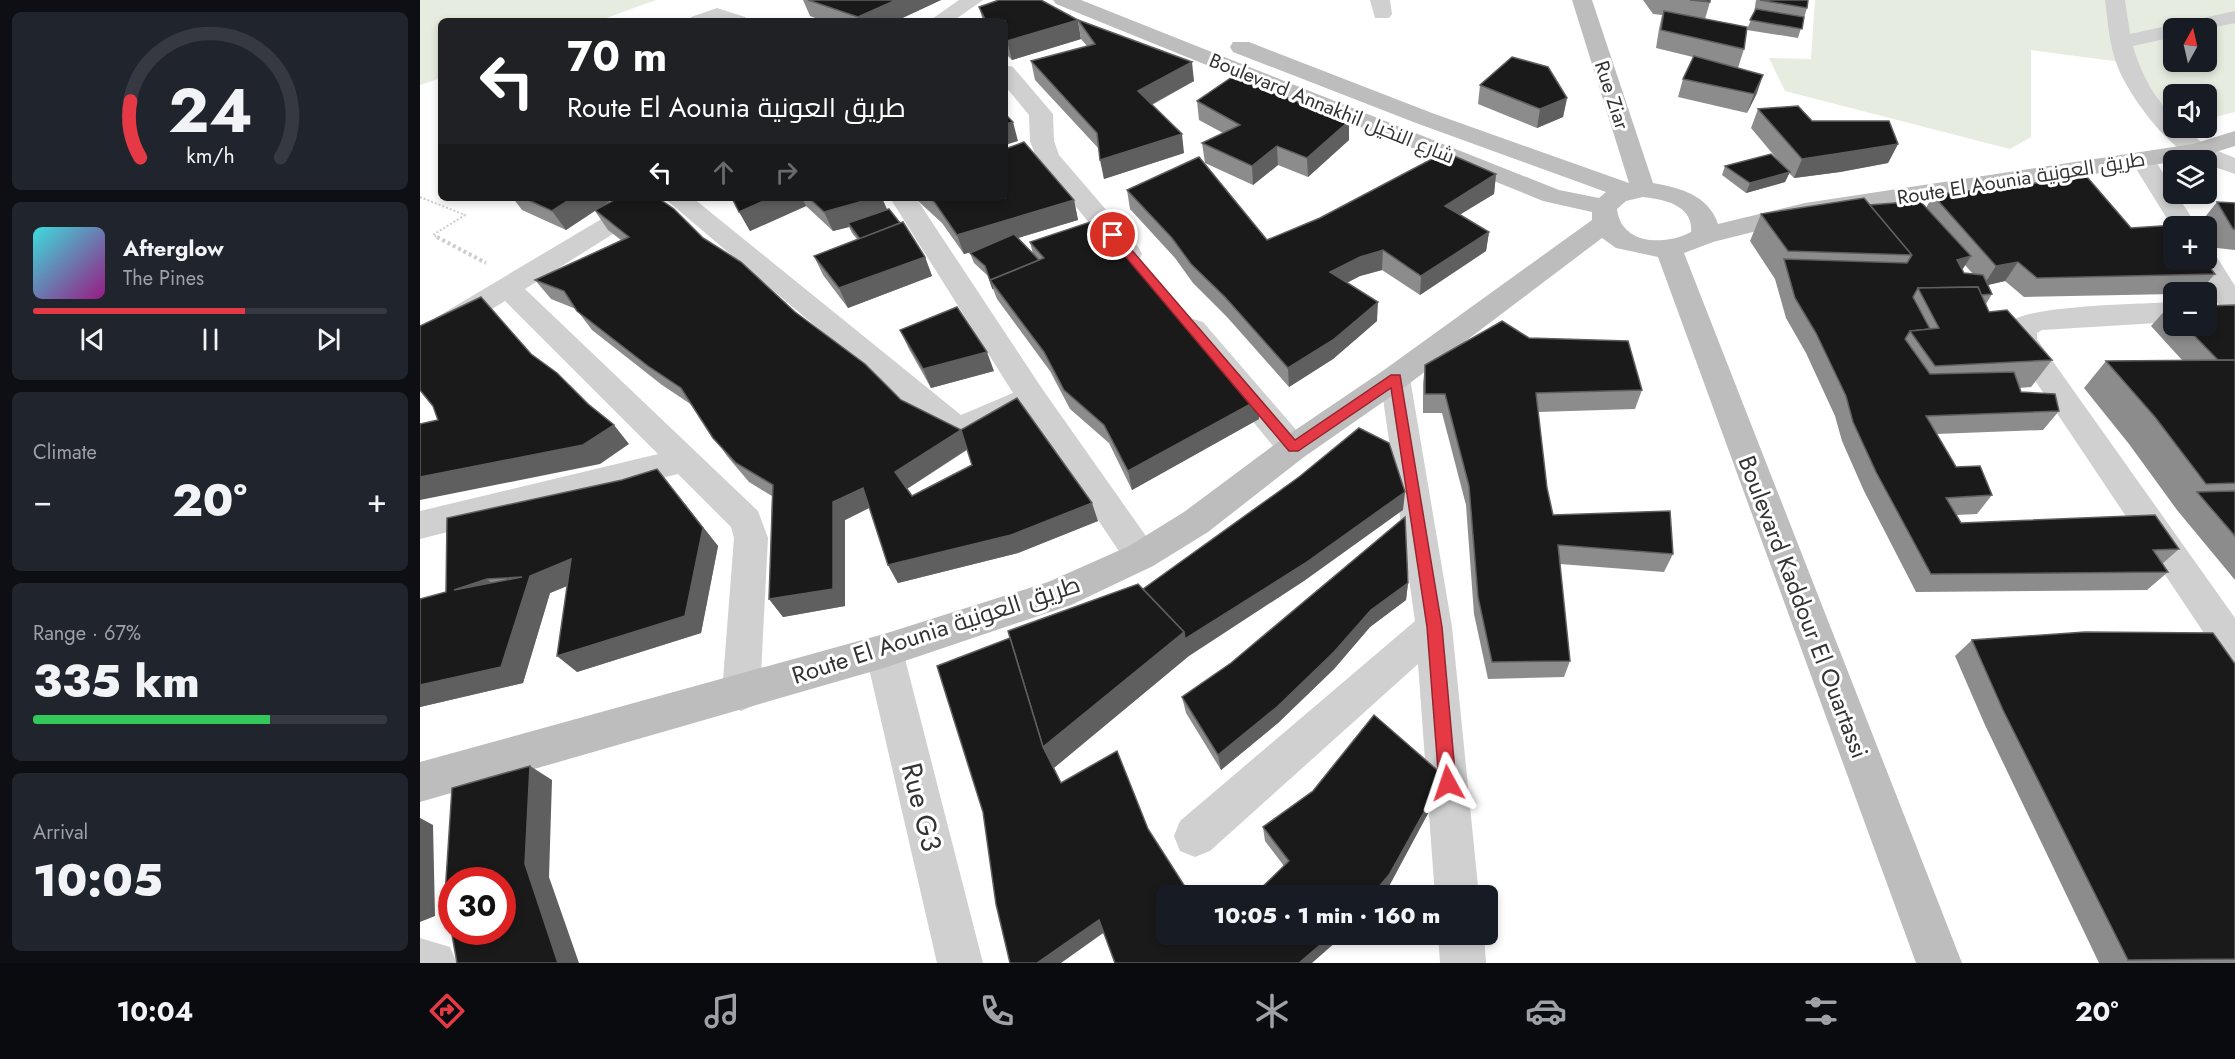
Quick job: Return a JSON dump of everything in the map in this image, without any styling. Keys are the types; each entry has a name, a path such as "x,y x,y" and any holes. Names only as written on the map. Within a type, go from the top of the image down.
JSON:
{"main road":[{"name":"Boulevard Annakhil شارع النخيل","path":"1063,0 1604,215"},
{"path":"1119,0 1185,25"},
{"name":"Rue Ziar","path":"1582,0 1635,190"},
{"name":"Boulevard Annakhil شارع النخيل","path":"1217,38 1424,118 1635,190"},
{"name":"Route El Aounia طريق العونية","path":"2199,150 2235,138"},
{"name":"Route El Aounia طريق العونية","path":"1704,236 1805,211 2163,156"},
{"path":"1635,190 1659,190 1690,202 1700,212 1705,222 1704,236 1685,247 1669,250 1656,250 1630,243 1619,237 1604,215 1608,200 1635,190"},
{"name":"Route El Aounia طريق العونية","path":"1690,202 1805,211"},
{"name":"Route El Aounia طريق العونية","path":"420,782 884,651 1058,594 1141,556 1196,522 1293,448 1395,378 1604,215"},
{"name":"Boulevard Kaddour El Ouartassi","path":"1669,250 1939,963"}],"street":[{"path":"951,18 973,0"},
{"path":"2115,0 2121,42 2128,66 2154,112 2195,150"},
{"path":"706,18 717,14 729,18"},
{"path":"2217,21 2235,17"},
{"path":"2121,42 2163,33"},
{"path":"1008,76 1041,114 1042,141 1048,157 1143,270"},
{"path":"2142,159 2178,216"},
{"path":"2217,160 2235,167"},
{"path":"420,340 649,201"},
{"path":"680,201 954,426 962,427 1032,398"},
{"path":"905,201 1032,398 1141,556"},
{"path":"2211,270 2235,308"},
{"path":"507,287 735,507 746,521 752,538 741,693"},
{"path":"1173,306 1293,448"},
{"path":"2217,309 2235,308"},
{"path":"2163,313 2038,321 2022,328 2023,340 2235,648"},
{"path":"1395,378 1434,627 1456,885"},
{"path":"420,525 686,460"},
{"path":"1195,836 1434,627"},
{"name":"Rue G3","path":"884,651 960,963"},
{"path":"1462,945 1463,963"},
{"path":"420,961 434,963"}],"path":[{"path":"420,196 465,215 433,235 500,270 507,287"}],"shaded area":[{"path":"420,0 656,0 606,18 438,18 438,79 420,85"},
{"path":"1815,0 2235,0 2235,112 2217,116 2217,84 2163,84 2163,111 2121,62 2031,50 2031,137 2010,149 1785,91 1769,58 1811,59"}],"building":[{"path":"808,0 896,0 858,17"},
{"path":"999,0 1041,0 1078,20 1008,41 1008,18 984,18 979,7"},
{"path":"1760,0 1808,0 1807,8"},
{"path":"1756,9 1804,17 1802,29 1750,20"},
{"path":"1664,11 1747,27 1744,49 1661,30"},
{"path":"1078,20 1192,62 1138,91 1182,134 1100,160 1097,133 1031,61 1095,44"},
{"path":"1694,56 1763,75 1754,94 1683,79"},
{"path":"1512,57 1548,67 1567,98 1540,109 1480,85"},
{"path":"1232,77 1349,121 1307,158 1277,146 1252,166 1202,143 1240,125 1197,101"},
{"path":"1798,106 1812,121 1889,121 1898,144 1802,159 1758,109"},
{"path":"1024,142 1074,200 957,235 933,201 1008,201 1008,148"},
{"path":"1445,152 1496,174 1445,206 1489,232 1421,276 1383,250 1360,257 1330,272 1378,302 1333,340 1288,368 1225,297 1191,264 1172,238 1127,190 1199,157 1267,240 1320,218"},
{"path":"1771,154 1790,172 1750,183 1725,166"},
{"path":"2087,177 2131,228 2163,226 2163,270 2212,270 2215,274 2037,278 2018,262 1996,266 1933,195"},
{"path":"1864,198 1912,255 1788,251 1761,214"},
{"path":"530,201 567,201 552,211"},
{"path":"612,201 662,201 674,209 703,238 741,262 795,312 865,364 901,400 961,430 1017,398 1092,503 1011,535 888,565 863,488 833,502 833,589 769,599 773,485 736,463 713,438 681,388 648,366 577,311 564,291 535,280 629,237 595,210","holes":["961,430 972,465 912,496 895,472"]},
{"path":"734,201 763,201 739,212"},
{"path":"812,201 863,201 824,212"},
{"path":"1920,201 1971,256 1957,260 1964,273 1983,275 1992,294 1981,295 1978,287 1918,288 1913,297 1930,329 1910,331 1905,339 1930,374 2014,372 2021,392 2055,394 2059,411 1926,416 1956,467 1980,466 1992,495 1946,498 1961,523 2155,515 2179,549 2153,550 2168,572 1931,574 1876,472 1853,422 1846,396 1816,333 1795,298 1784,259 1907,263 1912,255 1870,205"},
{"path":"2217,202 2235,203 2235,229"},
{"path":"889,209 900,223 860,239 848,223"},
{"path":"1102,218 1229,372 1258,400 1128,471 1104,425 1064,390 1044,352 990,280 1044,258 1030,242"},
{"path":"903,222 925,257 839,288 814,256"},
{"path":"1014,234 1039,260 990,280 993,289 985,266 970,253"},
{"path":"1978,287 1989,312 2007,310 2052,360 1935,366 1910,331 1939,328 1918,288"},
{"path":"481,297 531,354 557,373 588,404 614,425 583,445 420,477 420,424 438,420 433,406 420,390 420,326"},
{"path":"2235,305 2235,360 2218,360 2195,336 2217,336 2217,306"},
{"path":"957,307 987,352 923,369 900,330"},
{"path":"1502,321 1529,338 1628,341 1642,390 1536,393 1547,488 1553,515 1670,511 1673,554 1558,545 1570,661 1492,662 1478,597 1469,486 1445,394 1425,394 1425,365"},
{"path":"2235,360 2235,483 2206,484 2155,417 2106,361"},
{"path":"1359,428 1389,443 1405,492 1304,564 1185,639 1184,632 1143,589 1299,477"},
{"path":"657,469 703,528 685,616 557,656 571,559 530,576 501,667 420,685 420,599 446,592 447,518 622,480","holes":["522,577 454,590 487,579"]},
{"path":"2235,491 2235,536 2197,492"},
{"path":"1405,517 1408,583 1371,610 1334,652 1277,707 1218,755 1182,697 1231,663"},
{"path":"1138,584 1184,632 1043,747 1008,631"},
{"path":"2085,632 2213,633 2235,664 2235,959 2128,960 2003,710 1972,640"},
{"path":"1010,638 1043,747 1061,783 1117,751 1148,829 1184,885 1156,885 1156,945 1320,945 1299,963 1115,963 1099,920 1037,963 1010,963 996,904 983,812 937,666"},
{"path":"1374,715 1444,776 1389,875 1380,885 1264,885 1289,861 1263,827 1313,791"},
{"path":"530,766 525,864 558,963 457,963 454,945 516,945 516,867 447,867 452,788"}],"route":[{"path":"1113,235 1293,448 1395,378 1434,627 1448,783"}]}
